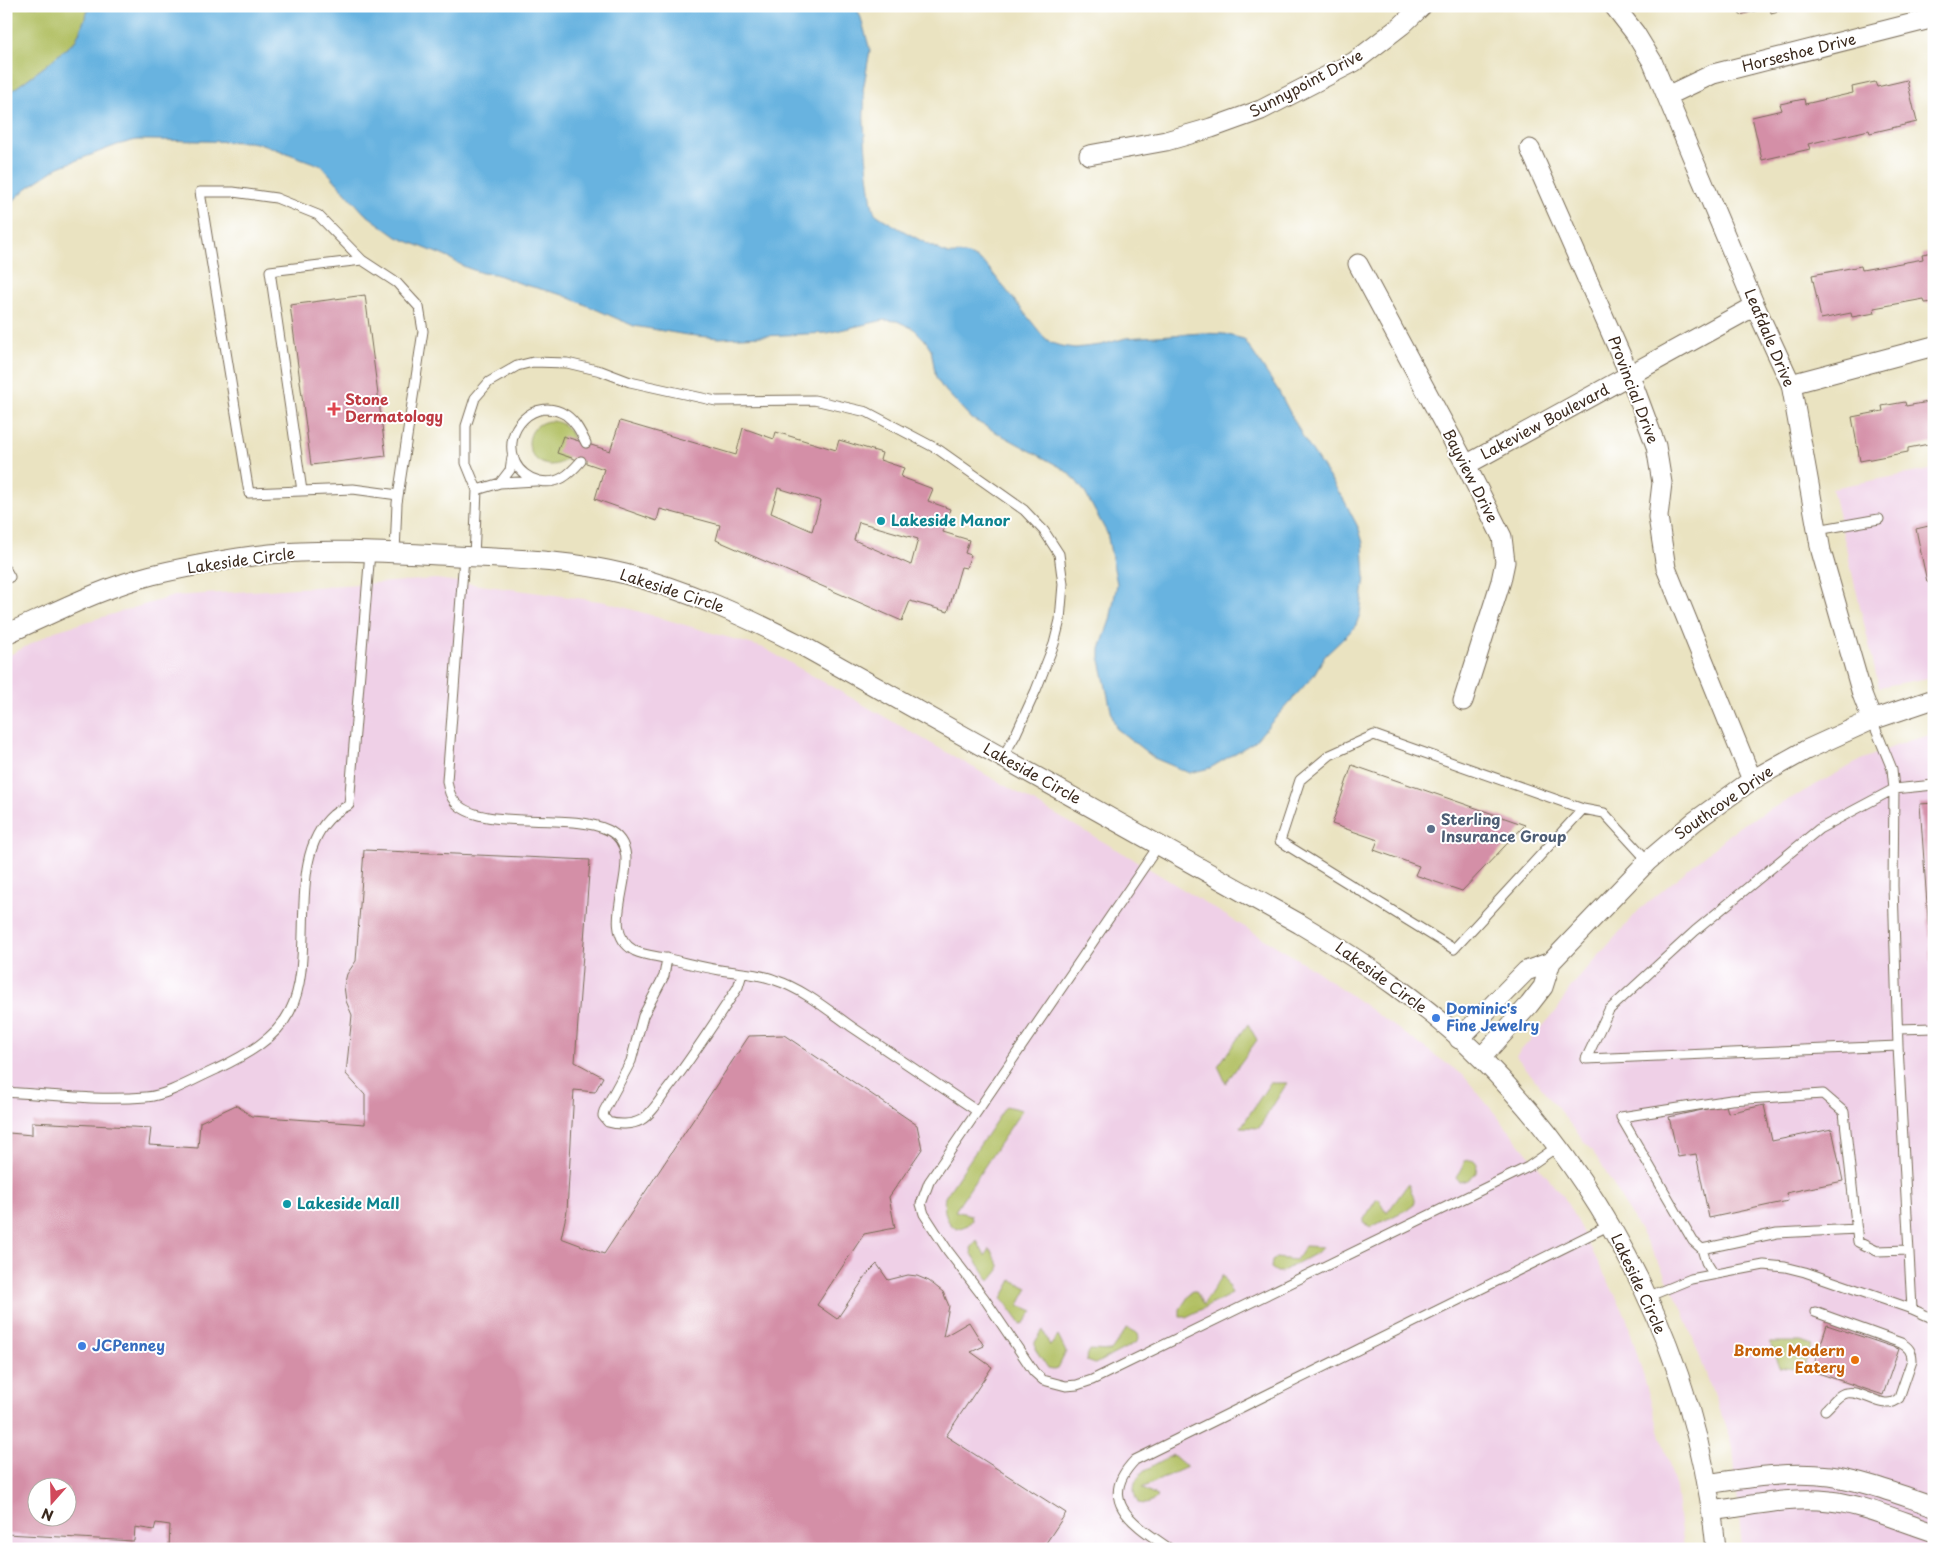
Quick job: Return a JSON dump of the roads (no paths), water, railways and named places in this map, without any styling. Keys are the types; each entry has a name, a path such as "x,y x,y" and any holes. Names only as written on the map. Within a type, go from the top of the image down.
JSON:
{"street":[{"name":"Sunnypoint Drive","path":"1089,155 1166,141 1211,128 1261,110 1354,62 1402,25 1422,6"},
{"name":"Leafdale Drive","path":"1614,6 1635,33 1652,61 1755,306 1791,384 1821,551 1862,694 1872,720"},
{"name":"Horseshoe Drive","path":"1667,96 1713,74 1934,18"},
{"name":"Provincial Drive","path":"1530,149 1630,376 1656,446 1662,483 1658,517 1666,568 1752,780"},
{"name":"Bayview Drive","path":"1358,264 1466,465 1502,537 1505,562 1501,581 1463,701"},
{"name":"Lakeview Boulevard","path":"1466,465 1755,306"},
{"path":"1791,384 1934,346"},
{"name":"Lakeside Circle","path":"6,634 101,592 151,576 198,565 270,554 370,552 542,560 600,569 650,581 704,599 753,620 802,645 1346,951 1393,984 1481,1058 1525,1106 1558,1146 1610,1225 1647,1297 1681,1384 1699,1447 1707,1484 1716,1549"},
{"name":"Southcove Drive","path":"1481,1058 1529,1006 1543,987 1551,962 1648,861 1695,821 1752,780 1806,750 1872,720 1934,699"},
{"name":"Southcove Drive","path":"1459,1038 1526,971 1551,962"},
{"path":"1707,1484 1783,1475 1831,1476 1934,1506"},
{"path":"1711,1511 1776,1502 1802,1500 1832,1501 1934,1532"}],"lane":[{"path":"395,554 398,495 423,331 419,307 397,283 362,260 318,216 276,198 233,192 200,192 249,493 353,489 398,495"},
{"path":"302,491 270,271 362,260"},
{"path":"977,1111 800,992 773,979 636,952 623,942 617,926 625,873 625,851 621,842 608,830 588,824 484,817 462,808 451,796 446,781 477,490 466,463 466,426 475,398 489,382 517,366 533,362 567,363 601,371 630,382 716,401 814,400 867,412 939,450 1024,510 1044,530 1058,554 1063,584 1060,620 1054,644 1036,690 1015,736 1002,758"},
{"path":"500,483 510,470 511,444 514,432 530,414 541,410 565,414 574,422 586,443"},
{"path":"512,455 517,466 536,481"},
{"path":"477,490 500,483 560,480 570,475 581,461"},
{"path":"1817,530 1879,519"},
{"path":"6,1092 123,1099 149,1097 176,1088 236,1060 257,1046 275,1030 290,1012 299,989 306,874 311,851 323,826 334,814 349,805 370,552"},
{"path":"6,570 10,577 6,579"},
{"path":"1872,720 1892,769 1894,789 1893,886 1898,1046 1912,1309"},
{"path":"1583,809 1454,949 1280,841 1300,780 1330,755 1374,735 1583,809 1604,813 1648,861"},
{"path":"1898,1046 1586,1059 1609,1010 1694,931 1819,829 1894,789 1934,785"},
{"path":"1159,845 929,1182 921,1204 924,1214 948,1251 984,1298 1034,1372 1043,1380 1066,1386 1077,1386 1092,1380 1528,1167 1558,1146"},
{"path":"667,958 664,976 643,1016 632,1061 604,1112 603,1116 608,1122 617,1124 637,1122 643,1119 654,1107 678,1077 741,981 742,974"},
{"path":"1898,1029 1934,1028"},
{"path":"1714,1273 1706,1262 1702,1249 1693,1241 1621,1117 1730,1100 1823,1094 1844,1112 1858,1242 1877,1251 1909,1250"},
{"path":"1170,1549 1135,1525 1120,1506 1118,1496 1122,1476 1135,1460 1610,1225"},
{"path":"1702,1249 1777,1233 1856,1229"},
{"path":"1647,1297 1691,1278 1764,1265 1805,1272 1912,1309 1934,1319"},
{"path":"1815,1312 1901,1343 1912,1354 1912,1360 1899,1398 1895,1402 1886,1403 1846,1393 1825,1410"}],"water":[{"path":"90,6 856,6 870,50 863,91 869,182 875,213 942,252 966,255 982,262 1043,336 1051,343 1075,348 1101,345 1126,338 1202,333 1224,334 1244,339 1278,390 1304,439 1344,500 1359,529 1363,543 1365,578 1360,614 1356,625 1325,656 1313,676 1254,742 1210,768 1189,773 1154,758 1116,728 1100,660 1100,649 1110,620 1117,584 1107,533 1084,491 1073,477 1062,468 972,419 936,378 931,349 914,329 897,321 884,320 827,333 719,338 687,335 634,326 563,295 522,284 495,274 482,273 465,267 447,257 397,237 364,213 322,166 262,144 249,142 136,140 117,145 59,167 27,188 6,211 6,95 76,40"}],"place":[{"name":"Stone Dermatology","path":"334,409"},
{"name":"Lakeside Manor","path":"881,521"},
{"name":"Sterling Insurance Group","path":"1431,829"},
{"name":"Dominic's Fine Jewelry","path":"1436,1018"},
{"name":"Lakeside Mall","path":"287,1204"},
{"name":"JCPenney","path":"82,1346"},
{"name":"Brome Modern Eatery","path":"1855,1360"}]}
